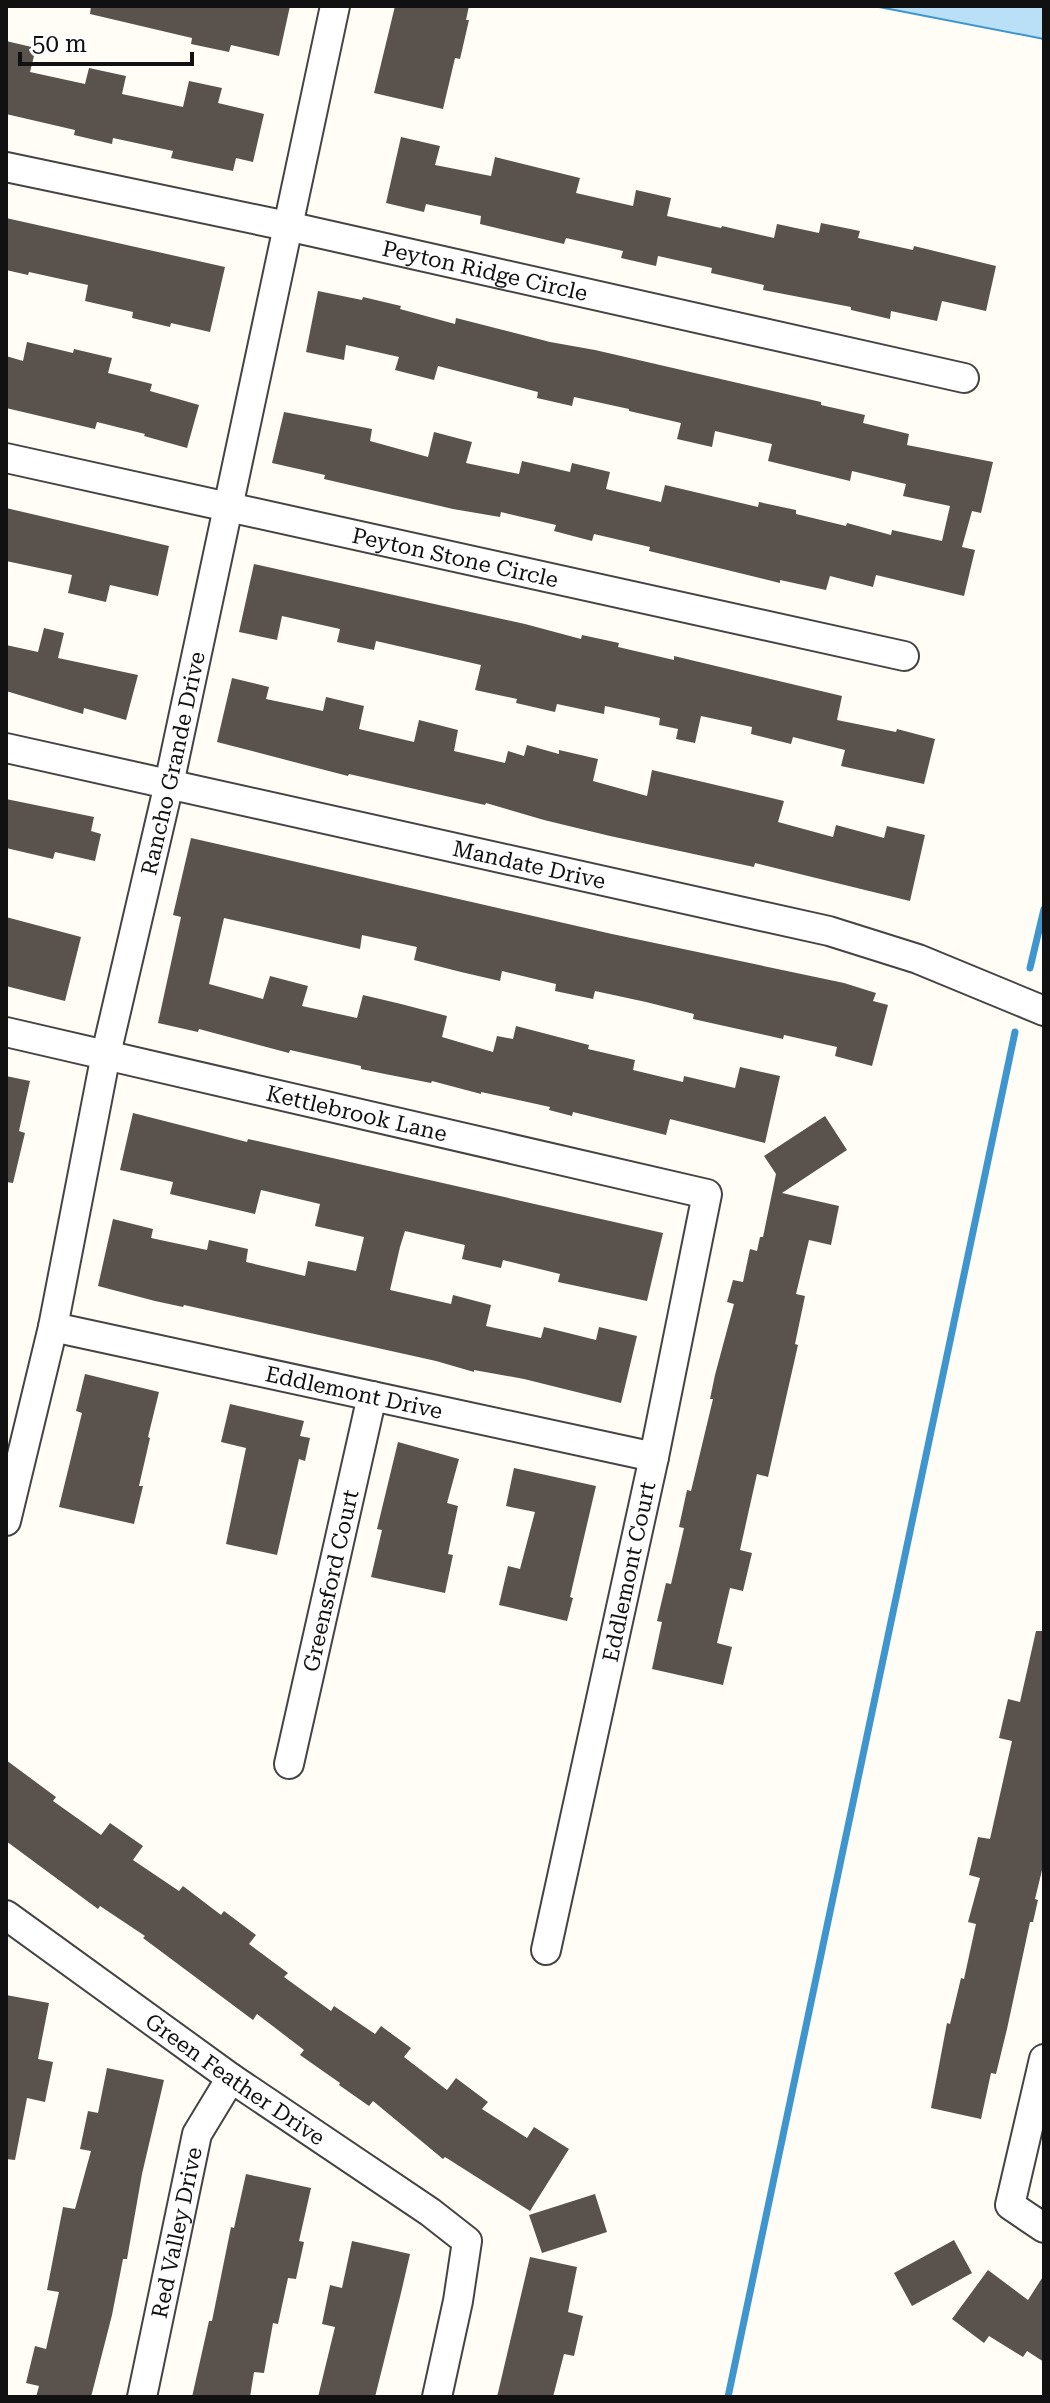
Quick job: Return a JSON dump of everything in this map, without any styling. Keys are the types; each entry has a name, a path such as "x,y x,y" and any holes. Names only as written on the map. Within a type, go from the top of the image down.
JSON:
{"street":[{"name":"Rancho Grande Drive","path":"6,1521 53,1327 106,1054 169,784 335,6"},
{"name":"Peyton Ridge Circle","path":"6,167 287,226 964,378"},
{"name":"Peyton Stone Circle","path":"6,458 904,656"},
{"name":"Mandate Drive","path":"6,748 829,931 918,959 1044,1011"},
{"name":"Kettlebrook Lane","path":"6,1032 707,1194"},
{"name":"Eddlemont Court","path":"546,1950 654,1457 707,1194"},
{"name":"Eddlemont Drive","path":"53,1327 654,1457"},
{"name":"Greensford Court","path":"289,1764 372,1396"},
{"name":"Green Feather Drive","path":"6,1915 231,2078 430,2212 467,2241 458,2301 437,2397"},
{"path":"1044,2059 1010,2205 1044,2228"},
{"name":"Red Valley Drive","path":"142,2397 197,2134 231,2078"}],"water":[{"path":"874,6 1044,6 1044,39"}],"building":[{"path":"91,6 290,6 279,56 231,45 229,52 191,44 192,38 90,14"},
{"path":"395,6 469,6 460,59 455,58 443,109 374,93"},
{"path":"6,41 36,48 30,72 85,84 89,68 126,76 122,94 183,107 189,81 222,88 218,103 264,114 253,162 236,158 233,171 171,158 173,151 113,138 112,144 74,135 75,130 6,114"},
{"path":"401,137 440,146 435,165 491,176 495,157 580,178 576,193 633,206 636,190 671,198 667,216 721,228 774,238 777,224 819,233 821,223 860,231 858,238 913,250 914,246 996,266 986,311 942,301 937,321 891,311 890,319 851,310 851,307 763,290 764,285 711,273 712,268 658,256 656,266 621,258 623,251 566,238 564,244 480,224 481,216 426,204 424,212 386,203"},
{"path":"6,218 225,267 210,332 132,318 133,312 85,301 88,285 6,270"},
{"path":"318,291 362,300 363,297 455,324 456,318 821,402 821,405 865,415 863,423 909,434 907,445 993,462 981,513 972,511 962,547 975,550 964,596 876,575 873,587 830,576 826,590 780,580 780,583 649,551 650,547 594,534 592,541 554,531 556,525 501,512 500,517 453,509 324,479 325,475 272,463 284,412 372,429 370,441 428,457 434,432 472,442 466,463 519,474 522,461 570,472 572,463 610,472 606,489 661,502 665,485 758,507 759,502 796,510 796,514 846,526 847,523 891,535 892,530 942,541 950,506 903,496 906,484 852,471 850,481 768,461 772,444 715,431 712,447 677,439 681,423 574,397 572,406 537,398 538,392 438,366 434,380 395,370 399,357 346,345 344,360 306,352"},
{"path":"27,342 112,358 108,373 152,384 150,391 199,405 187,448 97,422 95,429 6,408 6,356 23,361"},
{"path":"6,508 169,546 158,596 110,585 106,602 68,593 72,575 6,561"},
{"path":"254,564 581,639 582,635 619,643 618,647 674,660 674,656 842,696 837,720 896,732 897,729 935,739 924,784 841,766 845,750 793,737 791,744 751,734 752,727 701,716 695,743 676,739 678,729 659,725 660,718 605,706 604,714 557,704 555,712 516,703 517,699 475,690 481,665 376,641 374,650 337,642 340,629 282,616 277,640 239,632"},
{"path":"44,628 64,633 58,658 138,675 126,720 84,708 83,714 6,691 6,645 38,652"},
{"path":"232,678 269,687 266,699 323,711 326,697 364,706 359,729 414,742 419,720 458,730 454,751 505,763 508,751 524,756 527,745 559,754 559,750 598,759 593,781 647,796 652,770 784,801 778,822 833,837 836,825 884,838 887,826 925,835 910,901 755,863 754,867 610,836 486,803 348,776 217,742"},
{"path":"6,799 94,817 91,831 101,834 95,861 55,852 53,859 6,848"},
{"path":"191,838 612,934 844,983 876,993 873,1001 888,1005 872,1066 835,1056 837,1047 784,1035 783,1039 693,1019 694,1014 646,1002 595,991 593,999 555,991 556,984 502,971 500,981 414,960 417,947 362,935 360,949 224,918 209,984 263,999 270,976 308,986 302,1006 357,1018 363,995 401,1004 447,1016 442,1037 493,1052 497,1036 513,1039 516,1026 635,1060 633,1070 683,1082 684,1076 735,1088 740,1067 780,1076 765,1143 670,1119 666,1135 573,1112 572,1116 549,1110 550,1107 432,1081 361,1069 361,1066 290,1050 289,1053 199,1029 198,1032 158,1023 181,917 173,915"},
{"path":"6,917 81,937 65,1001 6,986"},
{"path":"6,1076 30,1081 19,1131 25,1133 13,1183 6,1182"},
{"path":"133,1113 247,1142 248,1139 663,1233 647,1301 558,1282 560,1274 503,1260 501,1268 462,1259 465,1245 405,1231 400,1247 390,1290 451,1304 453,1295 491,1305 486,1326 541,1338 544,1327 596,1340 599,1327 637,1336 621,1403 98,1286 113,1219 153,1229 151,1238 207,1250 209,1240 248,1249 246,1262 305,1276 308,1261 356,1271 364,1237 315,1226 320,1204 261,1190 255,1214 170,1194 173,1182 120,1170"},
{"path":"825,1116 847,1150 782,1193 839,1206 831,1245 809,1240 796,1294 805,1296 795,1344 798,1345 768,1477 757,1474 740,1550 752,1553 743,1591 730,1588 717,1643 732,1647 723,1685 652,1669 662,1622 657,1621 666,1583 671,1584 684,1528 679,1527 687,1490 691,1491 713,1399 710,1399 715,1375 734,1304 727,1302 733,1280 743,1282 750,1249 757,1251 760,1237 763,1237 776,1174 764,1156"},
{"path":"85,1374 159,1392 148,1437 139,1486 143,1486 134,1524 59,1507 82,1413 76,1411"},
{"path":"230,1404 304,1421 300,1436 310,1438 305,1461 299,1459 277,1555 226,1544 246,1448 221,1442"},
{"path":"398,1442 459,1459 447,1503 458,1506 448,1554 453,1555 445,1593 371,1577 382,1530 377,1529"},
{"path":"514,1468 596,1486 567,1621 499,1605 508,1566 520,1569 535,1512 506,1506"},
{"path":"1036,1631 1044,1631 1044,1862 1035,1899 1038,1900 1033,1922 1030,1922 996,2074 991,2073 981,2119 931,2108 947,2023 950,2024 961,1978 964,1979 976,1924 968,1922 980,1878 969,1875 978,1837 990,1839 1012,1741 999,1738 1008,1699 1020,1702"},
{"path":"6,1760 56,1797 53,1801 101,1835 110,1823 143,1846 133,1860 179,1891 183,1886 221,1915 224,1911 256,1935 249,1944 288,1973 284,1977 331,2011 334,2006 375,2034 381,2026 411,2048 404,2057 447,2090 456,2078 488,2102 482,2109 527,2138 534,2127 569,2149 530,2211 445,2157 443,2159 373,2101 369,2106 300,2055 304,2050 257,2014 253,2020 143,1938 145,1936 100,1906 98,1909 6,1841"},
{"path":"6,1995 49,2003 38,2059 53,2062 45,2102 27,2098 15,2160 6,2159"},
{"path":"107,2068 164,2080 142,2174 127,2259 123,2259 91,2397 36,2397 39,2386 26,2383 35,2346 46,2349 59,2292 47,2290 63,2207 75,2209 91,2151 80,2149 88,2111 98,2113"},
{"path":"246,2174 311,2188 299,2241 304,2242 296,2279 288,2278 278,2324 273,2323 264,2373 254,2372 250,2397 192,2397 209,2321 212,2321 231,2227 234,2228"},
{"path":"595,2194 607,2232 542,2253 529,2215"},
{"path":"954,2240 972,2273 912,2306 894,2273"},
{"path":"352,2241 410,2254 375,2397 318,2397 335,2327 322,2324 330,2285 342,2288"},
{"path":"530,2257 577,2267 568,2312 583,2316 574,2356 564,2354 553,2397 497,2397"},
{"path":"988,2270 1028,2300 1044,2275 1044,2362 1027,2351 1023,2357 989,2336 984,2343 952,2319"}],"waterway":[{"path":"1030,968 1044,909"},
{"path":"728,2397 1015,1032"}]}
